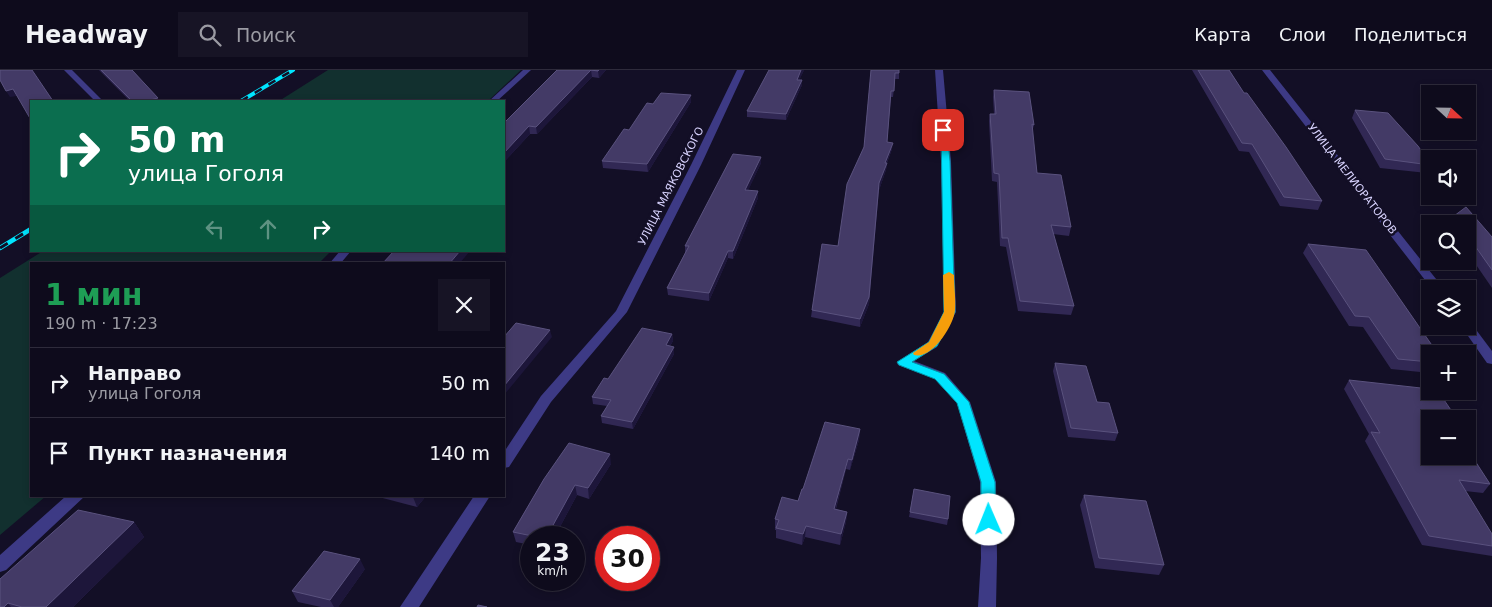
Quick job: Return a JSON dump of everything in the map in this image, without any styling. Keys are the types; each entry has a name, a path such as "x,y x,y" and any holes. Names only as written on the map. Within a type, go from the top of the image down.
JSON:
{"street":[{"path":"68,70 98,100"},
{"path":"494,100 527,70"},
{"name":"УЛИЦА МАЯКОВСКОГО","path":"505,462 546,399 621,312 696,166 741,70"},
{"path":"939,70 946,161 950,312 933,344 903,362 940,376 963,402 988,482 989,558 986,607"},
{"name":"УЛИЦА МЕЛИОРАТОРОВ","path":"1266,70 1431,280"},
{"path":"336,262 345,252"},
{"path":"1474,335 1492,360"},
{"path":"0,565 76,497"},
{"path":"409,607 481,497"}],"green space":[{"path":"328,70 521,70 489,100 281,100"},
{"path":"41,252 330,252 320,262 30,262 30,497 45,497 0,535 0,278"}],"building":[{"path":"0,70 32,70 52,100 30,100 30,118 13,89 6,91 0,80"},
{"path":"101,70 132,70 158,98 131,100"},
{"path":"557,70 591,70 536,127 529,126 505,152 505,122"},
{"path":"769,70 801,70 797,80 802,80 786,114 747,111"},
{"path":"871,70 899,70 899,73 895,73 894,91 891,91 887,142 893,143 879,183 869,297 860,319 812,310 822,244 838,246 847,184 864,147"},
{"path":"1198,70 1229,70 1244,93 1247,93 1286,147 1322,201 1284,197 1252,144 1242,143"},
{"path":"994,90 1029,92 1034,125 1032,124 1037,173 1061,175 1071,227 1051,225 1074,306 1020,301 1008,238 1002,238 999,174 994,173 990,114 996,114"},
{"path":"661,93 691,95 647,164 602,161 624,129 629,130 647,103 653,104"},
{"path":"1355,110 1388,113 1421,150 1421,164 1385,159"},
{"path":"733,154 761,157 745,190 758,191 733,251 728,251 709,293 667,288 689,246 685,246"},
{"path":"1466,207 1473,215 1455,215"},
{"path":"1476,219 1492,237 1492,270 1476,247"},
{"path":"1308,244 1366,250 1421,329 1421,335 1425,335 1432,345 1421,345 1421,361 1398,359 1369,317 1355,316"},
{"path":"393,252 459,252 451,262 384,262"},
{"path":"516,323 550,330 505,385 505,336"},
{"path":"642,328 672,334 666,345 674,347 632,422 601,416 611,400 592,397 604,378 608,379"},
{"path":"1055,363 1086,366 1097,402 1109,403 1118,433 1071,428"},
{"path":"1349,380 1421,388 1421,400 1444,400 1451,410 1421,410 1421,465 1476,465 1476,462 1490,484 1459,480 1492,534 1492,546 1429,536 1371,432 1380,433"},
{"path":"825,422 860,429 852,460 848,459 834,509 847,512 841,534 806,526 803,534 776,528 779,520 775,519 782,497 798,501"},
{"path":"569,443 610,454 588,488 575,485 553,526 520,526 520,533 513,532 544,479"},
{"path":"914,489 950,496 948,519 910,512"},
{"path":"1084,495 1146,501 1164,565 1099,558"},
{"path":"78,510 134,522 46,607 22,607 8,603 4,607 0,607 0,579"},
{"path":"324,551 360,559 330,600 292,591"}],"railway":[{"path":"243,100 293,70"},
{"path":"0,248 30,230"}],"slow traffic":[{"path":"918,353 933,344 950,312 949,275"}],"route":[{"path":"943,130 946,161 950,312 933,344 903,362 940,376 963,402 988,482 989,520"}]}
